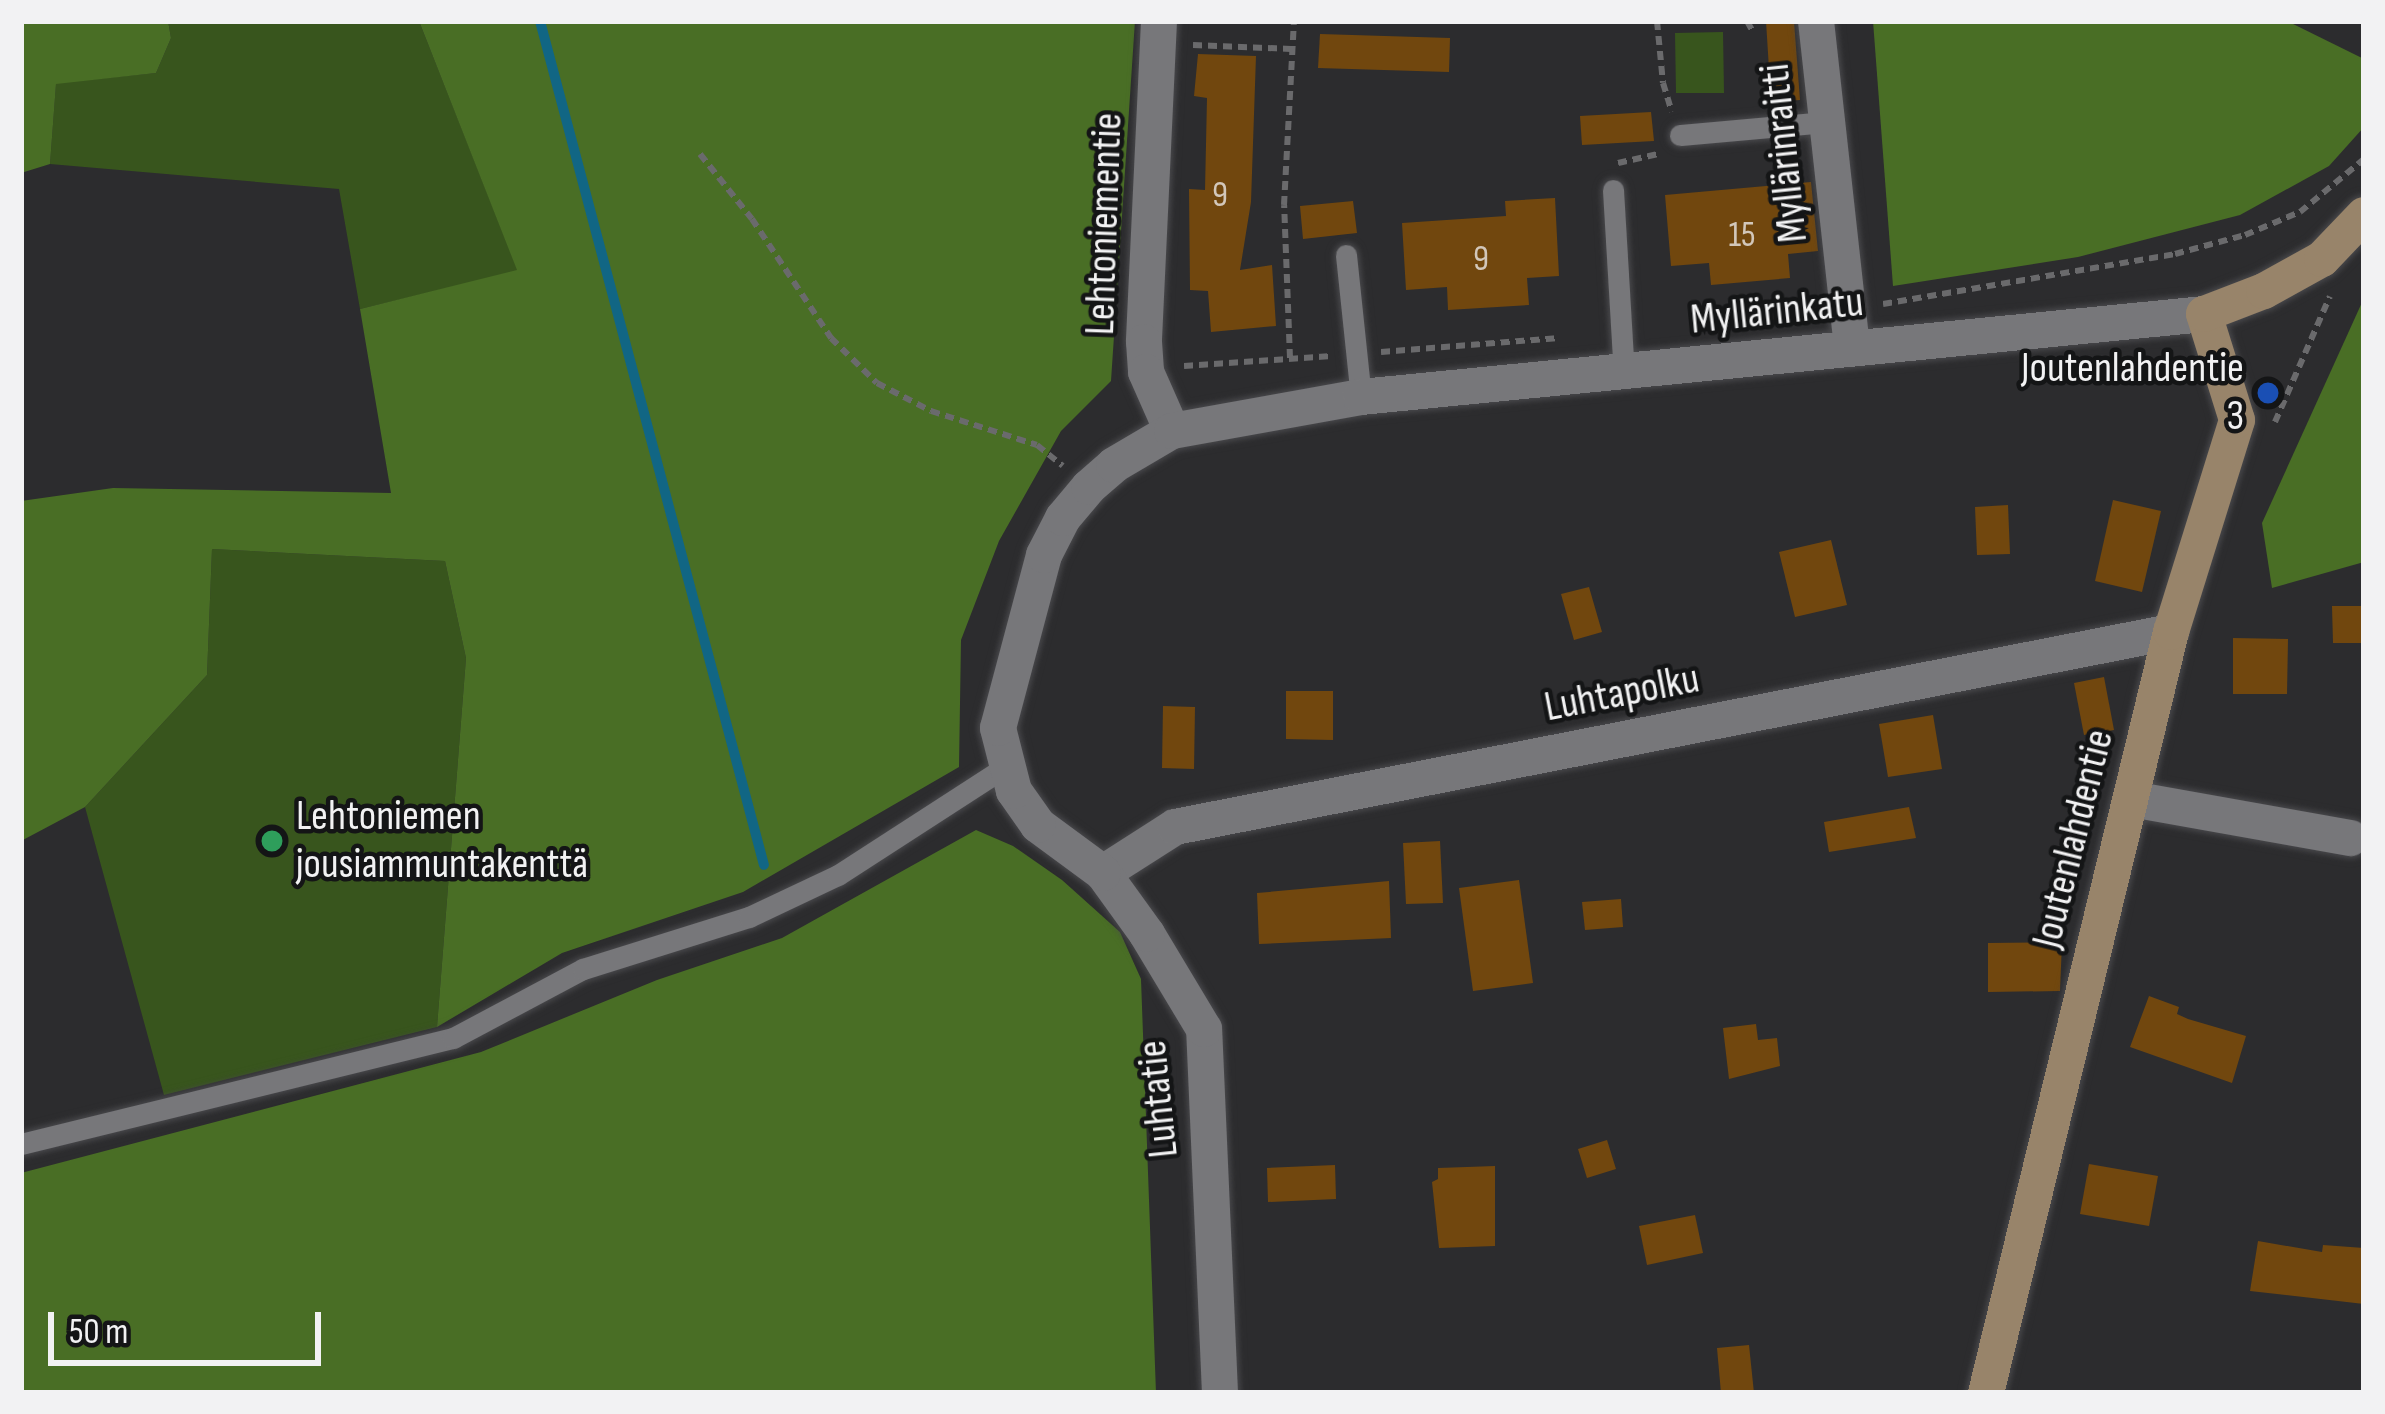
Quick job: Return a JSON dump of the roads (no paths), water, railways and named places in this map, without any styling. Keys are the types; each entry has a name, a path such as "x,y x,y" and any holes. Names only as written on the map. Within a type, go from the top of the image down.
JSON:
{"street":[{"name":"Myllärinraitti","path":"1816,21 1852,347"},
{"name":"Lehtoniementie","path":"1158,32 1146,372 1172,431"},
{"name":"Myllärinkatu","path":"1172,431 1361,397 1624,375 1852,347 2204,314 2264,291 2322,259 2364,214"},
{"name":"Joutenlahdentie","path":"1986,1393 2171,632 2237,420 2204,314"},
{"path":"1010,779 998,728 1045,555 1064,518 1089,487 1114,464 1172,431"},
{"name":"Luhtapolku","path":"1103,873 1175,827 2171,632"},
{"name":"Luhtatie","path":"1010,779 1038,825 1103,873 1204,1029 1220,1393"},
{"path":"2131,799 2351,838"}],"lane":[{"path":"1680,135 1826,122"},
{"path":"1613,190 1624,375"},
{"path":"1346,255 1361,397"},
{"path":"21,1144 134,1121 453,1038 583,969 749,917 838,875 1010,779"}],"waterway":[{"path":"540,21 764,865"}],"place":[{"name":"Joutenlahdentie 3","path":"2268,393"},
{"name":"Lehtoniemen jousiammuntakenttä","path":"272,841"}]}
